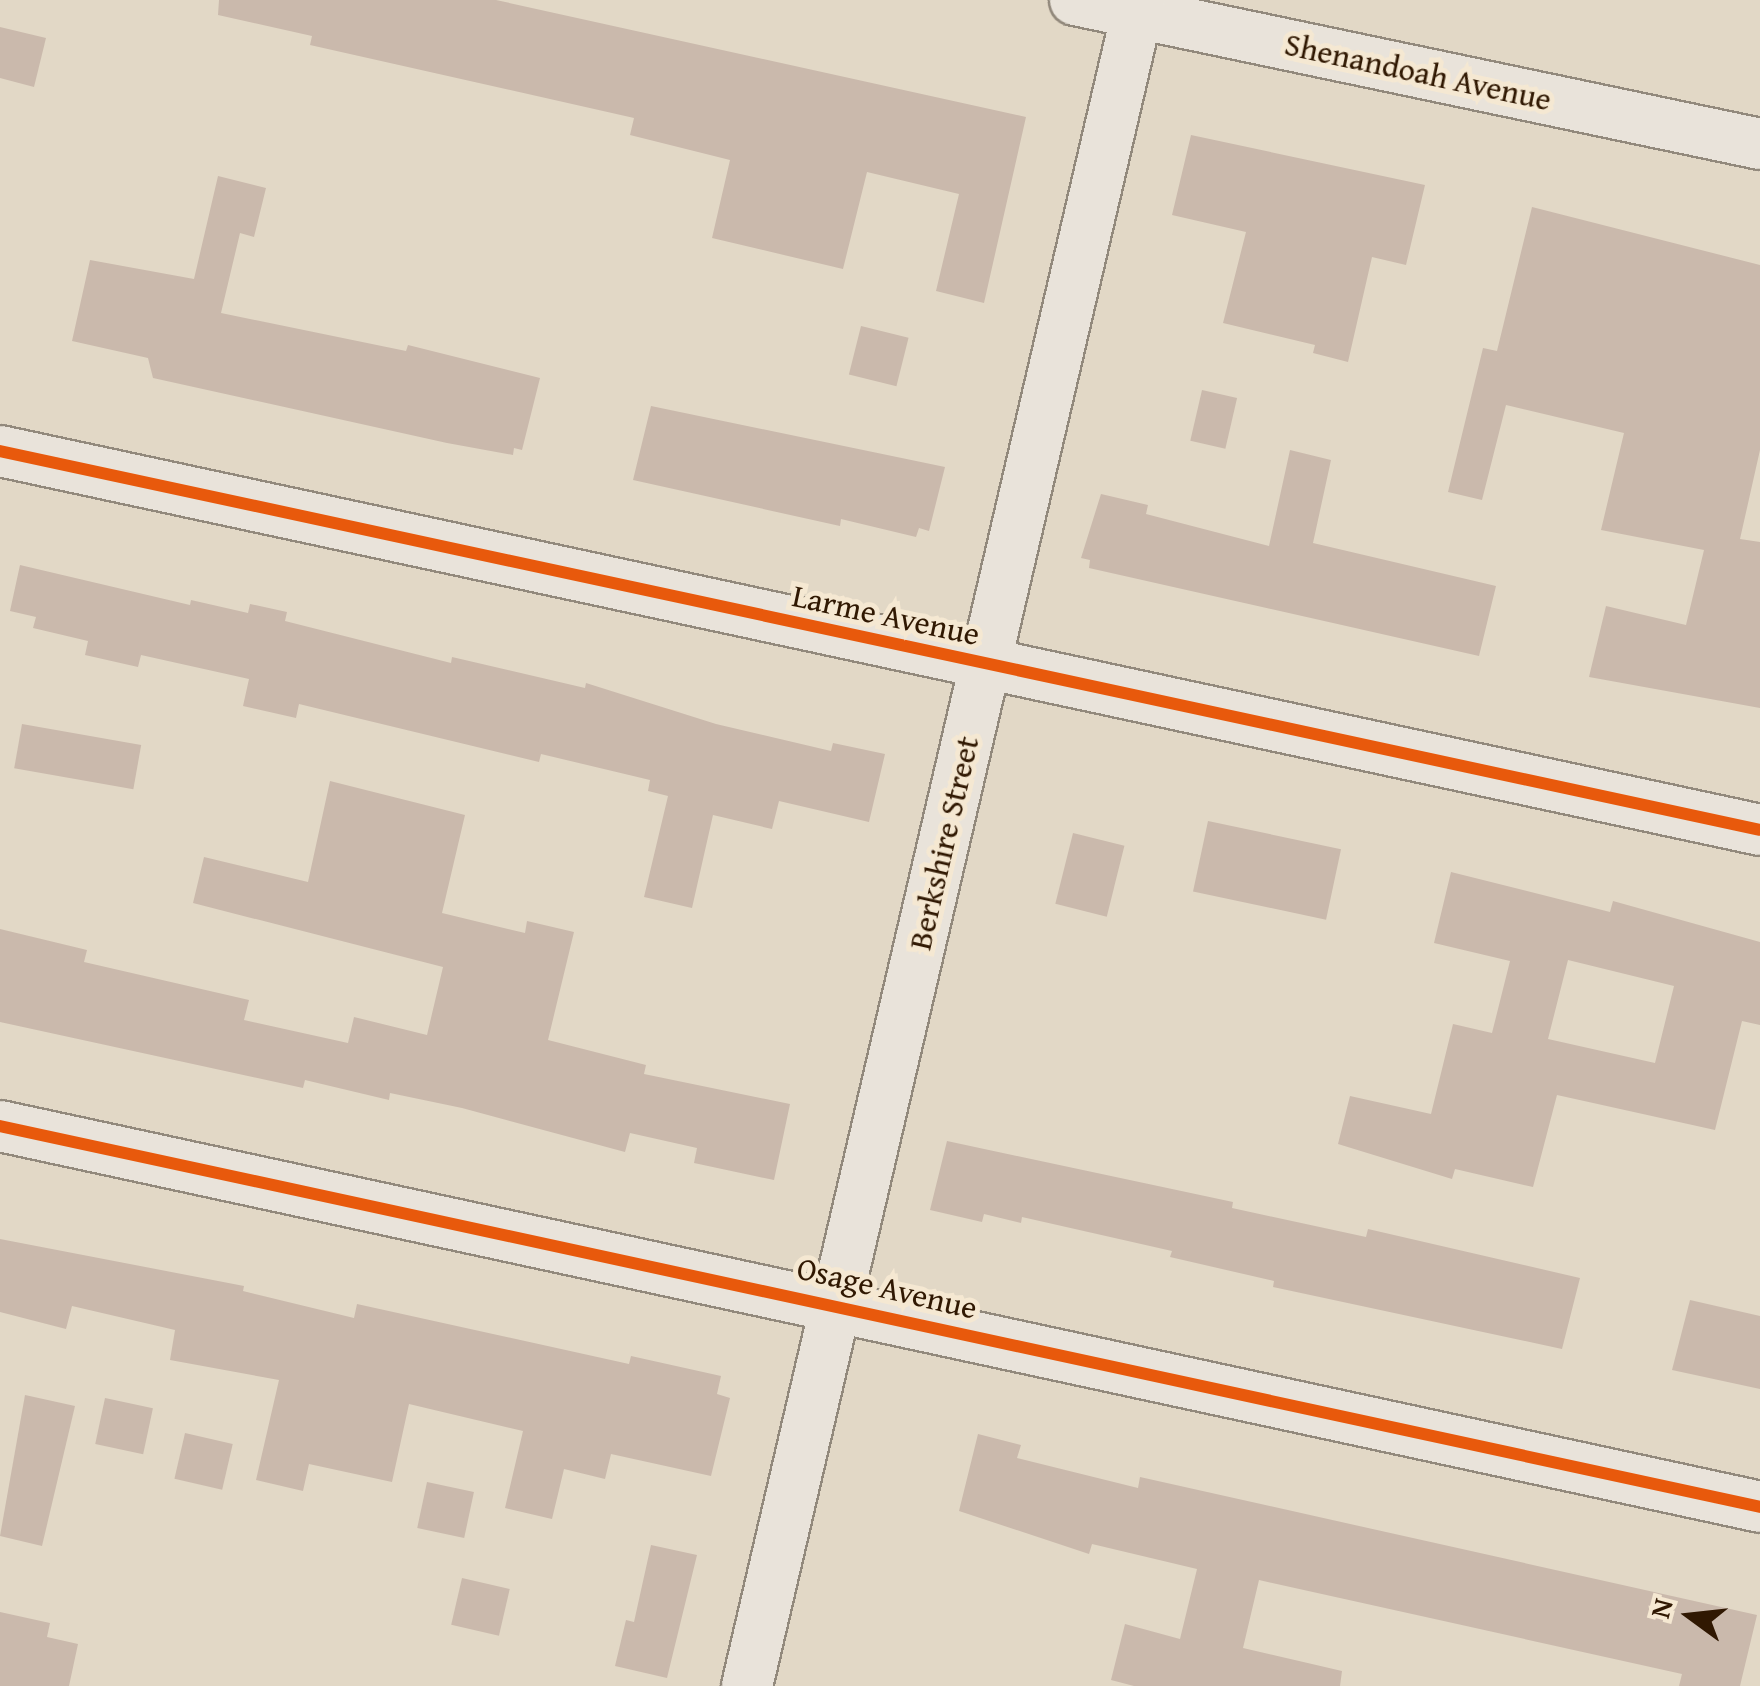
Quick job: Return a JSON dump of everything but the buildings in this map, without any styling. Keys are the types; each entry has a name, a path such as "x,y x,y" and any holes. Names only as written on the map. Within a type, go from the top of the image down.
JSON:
{"street":[{"name":"Shenandoah Avenue","path":"1075,0 1138,7 1760,144"},
{"name":"Berkshire Street","path":"747,1686 1138,7"},
{"name":"Larme Avenue","path":"0,450 1760,830"},
{"name":"Osage Avenue","path":"0,1126 1760,1507"}],"cycle path":[{"path":"0,451 1760,830"},
{"path":"0,1126 1760,1507"}]}
